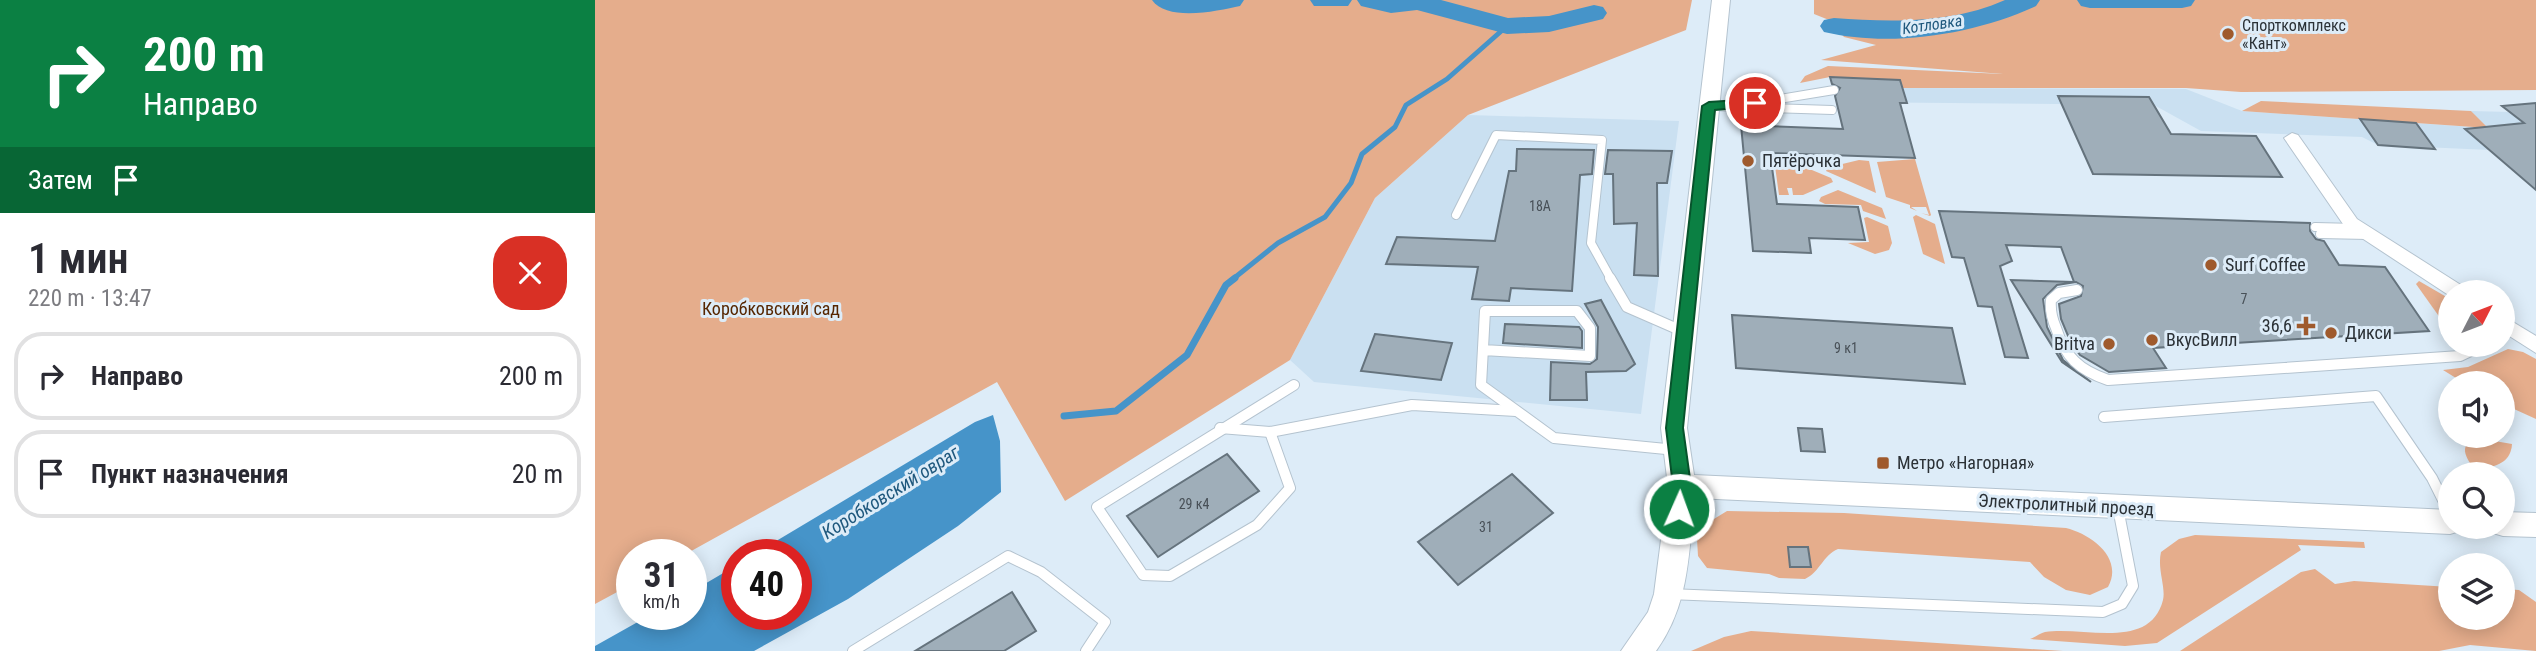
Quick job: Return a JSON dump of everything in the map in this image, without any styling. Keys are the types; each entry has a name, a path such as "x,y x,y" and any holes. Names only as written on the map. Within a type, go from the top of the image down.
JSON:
{"street":[{"path":"1637,651 1661,619 1669,594 1682,486 1674,428 1721,0"},
{"path":"2292,138 2351,223 2439,280"},
{"path":"2515,334 2536,346"},
{"name":"Электролитный проезд","path":"1682,486 2438,521"},
{"path":"2515,524 2536,525"}],"lane":[{"path":"1733,107 1835,90"},
{"path":"1709,106 1832,110"},
{"path":"1456,215 1496,135 1602,140 1591,243 1627,307 1683,331"},
{"path":"2317,230 2365,232"},
{"path":"2077,290 2060,292 2053,297 2049,310 2068,357 2085,371 2108,380 2445,357"},
{"path":"1483,350 1590,356 1590,328 1577,311 1485,311 1481,385 1554,438 1676,450"},
{"path":"1270,432 1290,488 1257,525 1170,576 1143,575 1097,507 1220,428 1294,385"},
{"path":"2104,416 2376,396 2438,490"},
{"path":"1220,428 1270,432 1412,405 1517,411"},
{"path":"1669,594 1745,595 1954,609 2103,612 2122,604 2133,586 2118,508"},
{"path":"853,651 1008,556 1041,572 1105,622 1086,651"}],"shaded area":[{"path":"1830,78 1900,80 1903,88 2186,89 2242,111 2486,128 2471,111 2510,112 2536,133 2536,181 2526,182 2490,150 2378,145 2362,137 2201,131 2154,105 1836,102"},
{"path":"1468,115 1679,121 1641,414 1314,382 1290,360 1375,198"}],"green space":[{"name":"Коробковский сад","path":"595,0 1692,0 1686,30 1468,115 1375,198 1290,360 1065,501 997,382 707,542 707,539 616,539 616,593 595,604"},
{"name":"Спорткомплекс «Кант»","path":"1814,0 2536,0 2536,90 2241,92 2186,88 1903,88 1900,80 1830,77 1800,83 1805,76 1828,66 2003,74 1821,60 1876,45 1844,37 1829,20 1814,14"},
{"path":"2261,101 2471,111 2488,128 2242,111"},
{"path":"1774,159 1788,160 1831,178 1833,182 1803,195 1793,195 1792,188 1787,188 1789,195 1779,195"},
{"path":"1915,159 1930,216 1921,213 1929,215 1926,207 1911,207 1917,211 1910,208 1910,205 1886,197 1877,162"},
{"path":"1859,160 1869,161 1876,193 1826,171 1828,167 1832,170 1834,166"},
{"path":"1838,190 1882,208 1886,219 1863,211 1861,205 1825,204 1819,201 1821,197"},
{"path":"1916,215 1935,224 1945,264 1923,254 1913,217"},
{"path":"1864,218 1888,226 1892,243 1889,250 1875,254 1848,243 1869,242"},
{"path":"2419,281 2438,292 2438,315 2416,284"},
{"path":"2515,350 2536,359 2536,419 2515,409 2515,371 2443,370 2468,367 2490,357 2515,357"},
{"path":"2465,448 2511,448 2502,462 2470,462"},
{"path":"1727,511 1844,513 2066,528 2085,536 2102,549 2112,566 2112,576 2108,587 2090,595 2066,590 2044,577 2030,562 1838,549 1805,579 1707,568 1698,556 1697,539 1709,522"},
{"path":"2195,535 2364,542 2365,548 2298,545 2301,550 2157,643 2125,646 2030,639 2045,632 2114,633 2145,626 2156,616 2163,600 2161,552 2179,539"},
{"path":"2315,569 2335,584 2354,581 2438,586 2438,630 2515,630 2515,590 2519,590 2536,602 2536,651 2470,645 2439,651 2180,651 2301,572"},
{"path":"1751,631 2063,651 1691,651 1724,637"}],"water":[{"path":"993,415 1000,441 1001,492 958,526 848,599 812,619 812,539 780,539 975,422"},
{"path":"721,574 721,630 792,630 754,651 595,651 595,646 624,630 707,630 707,583"}],"building":[{"path":"1830,77 1900,80 1907,103 1900,103 1915,158 1770,153 1777,204 1858,207 1865,240 1809,238 1811,253 1753,251 1741,125 1843,129 1835,96 1840,88 1832,84"},
{"path":"2058,96 2149,97 2171,134 2256,136 2282,177 2093,174"},
{"path":"2536,103 2536,190 2465,129 2524,123 2502,106"},
{"path":"2360,119 2416,123 2435,149 2378,145"},
{"path":"1517,149 1594,150 1592,174 1580,175 1572,291 1511,288 1509,301 1472,299 1478,267 1386,264 1397,237 1495,241 1509,171 1516,171"},
{"path":"1608,150 1672,151 1667,183 1657,183 1658,276 1634,275 1637,223 1614,224 1613,174 1605,174"},
{"path":"1939,211 2310,223 2310,231 2316,239 2324,241 2339,265 2385,267 2429,331 2153,348 2166,368 2109,372 2080,355 2071,343 2061,319 2059,304 2081,296 2083,286 2076,282 2057,285 2043,299 2047,327 2063,360 2091,382 2062,362 2011,280 2074,282 2061,247 2006,245 2012,261 2000,266 2028,358 2005,357 1992,307 1978,306 1964,258 1952,257"},
{"path":"1601,300 1635,364 1626,371 1586,372 1587,400 1550,400 1551,362 1590,364 1597,359 1598,327 1585,304"},
{"path":"1732,315 1952,328 1965,384 1736,368"},
{"path":"1505,324 1579,327 1582,331 1582,348 1503,343"},
{"path":"1375,334 1452,343 1441,380 1361,371"},
{"path":"1798,428 1822,429 1825,452 1801,451"},
{"path":"1227,454 1259,491 1158,557 1127,516"},
{"path":"1512,474 1553,513 1458,585 1418,542"},
{"path":"1788,547 1808,547 1811,567 1790,567"},
{"path":"1012,592 1036,631 1004,651 915,651"}],"waterway":[{"name":"Котловка","path":"1165,0 1179,5 1231,0"},
{"name":"Котловка","path":"1323,0 1339,0"},
{"name":"Котловка","path":"1370,0 1391,5 1418,2 1507,26 1549,24 1594,13"},
{"name":"Котловка","path":"1834,26 1881,29 1958,23 2006,10 2027,0"},
{"name":"Котловка","path":"2090,0 2182,0"},
{"name":"Коробковский овраг","path":"1233,279 1278,243 1325,217 1351,183 1362,154 1395,127 1406,105 1447,79 1507,26"},
{"name":"Коробковский овраг","path":"1064,416 1116,411 1187,355 1226,285 1235,278"}],"place":[{"name":"Спорткомплекс «Кант»","path":"2228,34"},
{"name":"Пятёрочка","path":"1748,161"},
{"name":"Surf Coffee","path":"2211,265"},
{"name":"36,6","path":"2306,326"},
{"name":"Дикси","path":"2331,333"},
{"name":"ВкусВилл","path":"2152,340"},
{"name":"Britva","path":"2109,344"},
{"name":"Метро «Нагорная»","path":"1883,463"}],"route":[{"path":"1679,509 1682,486 1674,428 1709,106 1733,107 1755,103"}]}
